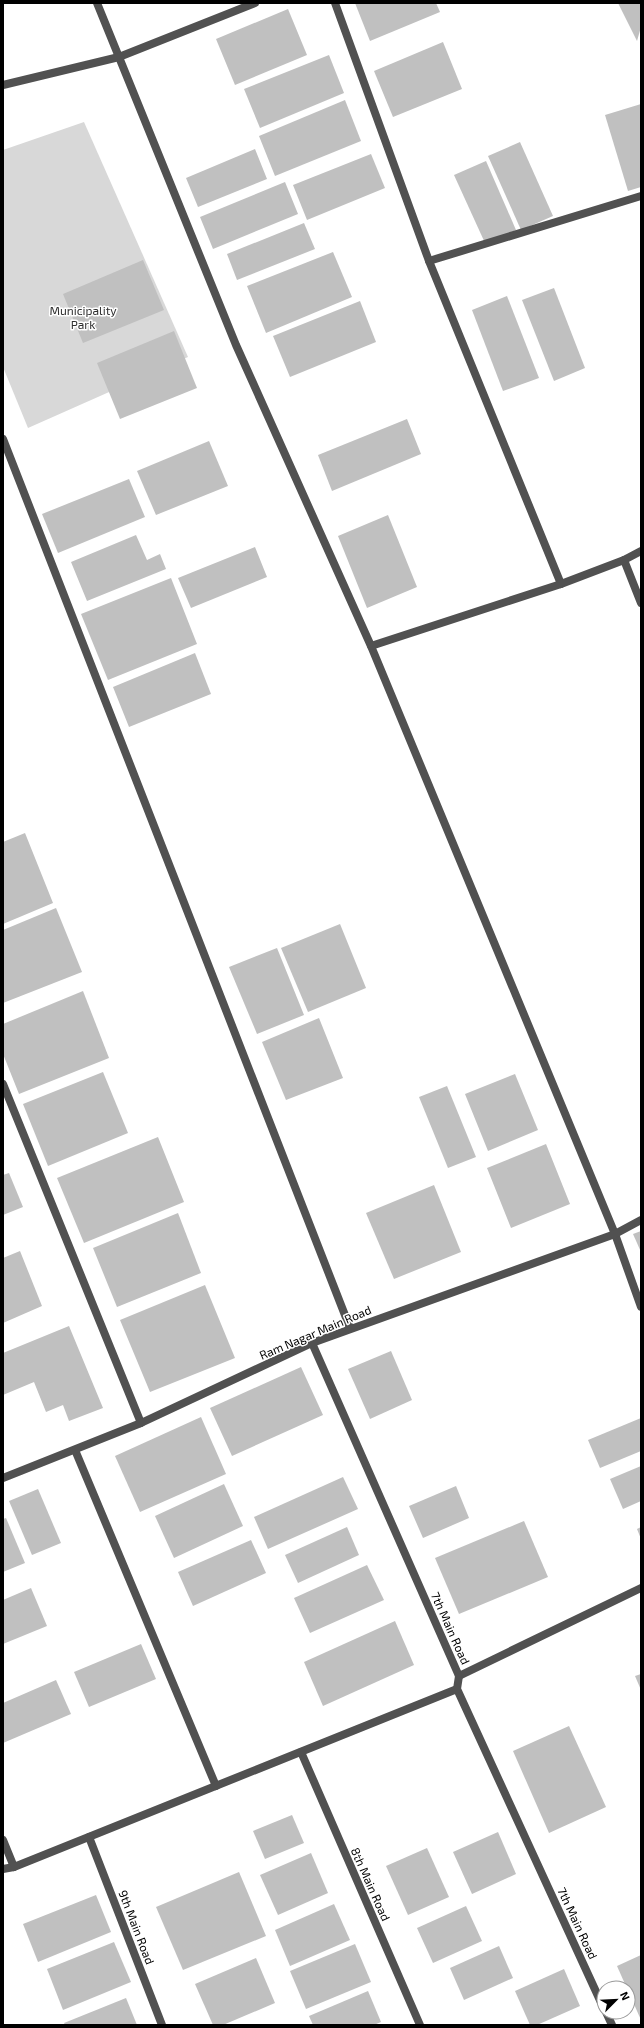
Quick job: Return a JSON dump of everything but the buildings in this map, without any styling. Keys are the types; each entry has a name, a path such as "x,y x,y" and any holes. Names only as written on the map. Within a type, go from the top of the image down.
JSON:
{"street":[{"path":"97,3 236,345 371,646 615,1234 641,1307"},
{"path":"3,85 119,56 255,3"},
{"path":"335,3 429,261 561,584"},
{"path":"429,261 641,196"},
{"path":"3,439 350,1328"},
{"path":"371,646 561,584 624,560 641,551"},
{"path":"624,560 641,603"},
{"path":"3,1084 141,1423"},
{"name":"Ram Nagar Main Road","path":"3,1478 141,1423 312,1343 350,1328 615,1234 641,1220"},
{"name":"7th Main Road","path":"312,1343 459,1676 457,1689 596,1991"},
{"path":"75,1450 216,1786"},
{"path":"459,1676 641,1588"},
{"path":"3,1869 14,1867 457,1689"},
{"name":"8th Main Road","path":"301,1752 420,2025"},
{"name":"9th Main Road","path":"89,1837 162,2025"},
{"path":"3,1840 14,1867"}],"green space":[{"name":"Municipality Park","path":"84,122 188,357 28,428 3,367 3,150"}]}
